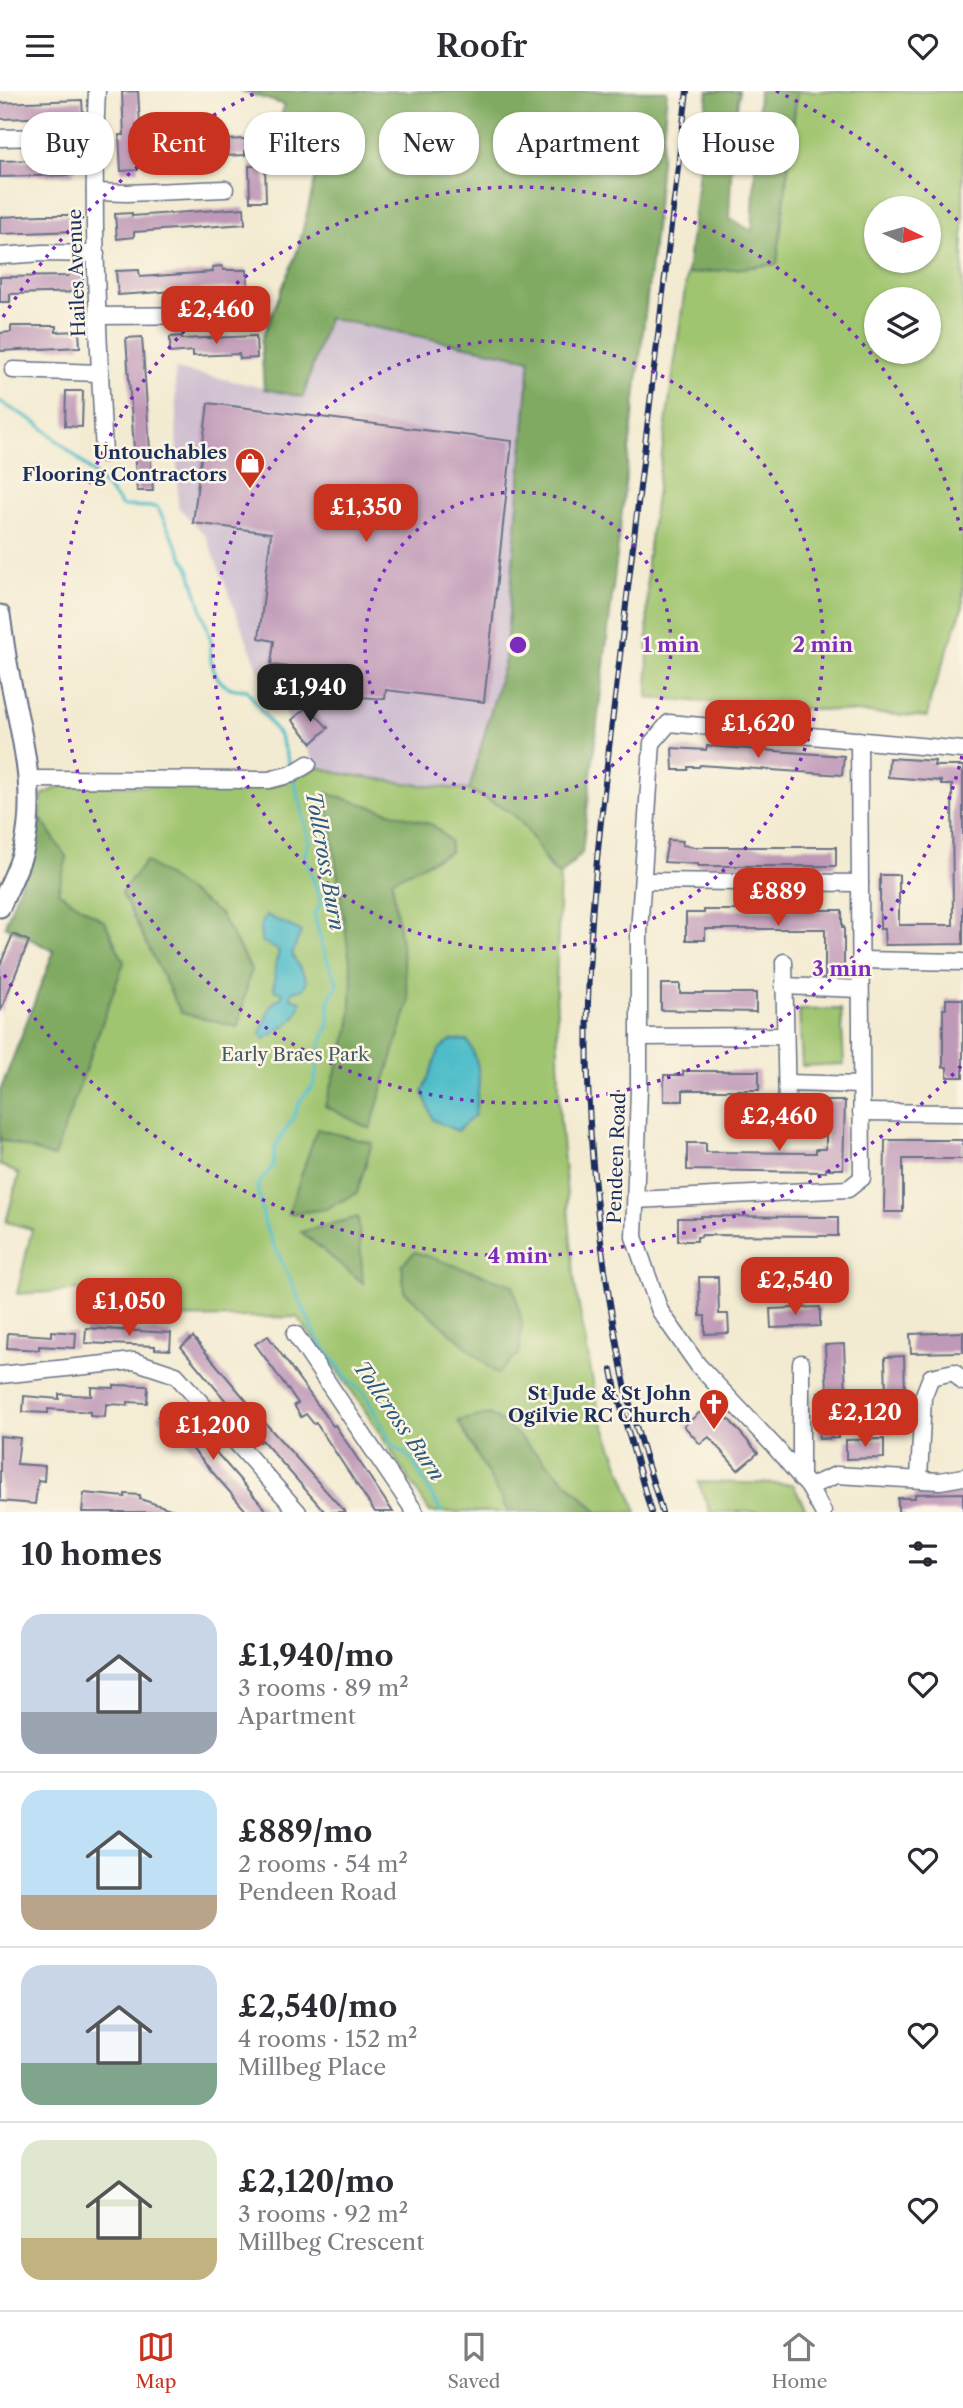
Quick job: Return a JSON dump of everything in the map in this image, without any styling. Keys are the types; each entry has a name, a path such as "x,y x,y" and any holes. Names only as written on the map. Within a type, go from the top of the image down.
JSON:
{"main road":[{"path":"0,615 5,672 23,735 28,779 28,824 24,850 0,907"}],"street":[{"name":"Hailes Avenue","path":"96,112 97,91"},
{"path":"0,138 21,138"},
{"name":"Hailes Avenue","path":"95,175 104,454"},
{"path":"95,192 225,188"},
{"path":"0,256 43,253 96,254"},
{"path":"98,316 224,315"},
{"path":"13,370 100,373"},
{"name":"Pendeen Road","path":"823,1512 805,1483 775,1447 698,1365 660,1311 634,1237 639,932 652,743 669,723 859,740"},
{"path":"636,1200 848,1189 862,1178 859,740 963,750"},
{"path":"28,779 269,780 292,774 308,764"},
{"path":"642,881 860,883"},
{"path":"860,960 963,962"},
{"path":"784,962 787,1109"},
{"path":"783,986 860,989"},
{"path":"639,1037 785,1036"},
{"path":"787,1083 861,1085"},
{"path":"861,1112 963,1114"},
{"path":"295,1334 415,1512"},
{"path":"0,1375 134,1361 176,1375 298,1512"},
{"path":"801,1363 805,1483 836,1475 940,1481 963,1477"},
{"path":"919,1479 923,1397 931,1377 954,1372 963,1382"}],"shaded area":[{"path":"328,318 530,359 505,660 469,790 338,773 318,767 259,671 206,536 178,507 175,369 303,396"}],"green space":[{"path":"241,91 667,91 664,126 664,112 493,112 493,175 660,175 582,853 560,876 517,818 469,790 505,660 530,359 328,318 303,397 264,389 261,341 298,249 316,176 310,175 365,175 365,112 282,112 285,105"},
{"path":"708,91 739,91 737,112 706,112"},
{"path":"759,91 797,91 795,112 758,112"},
{"path":"797,91 963,91 963,606 931,697 927,717 648,698 647,561 687,274 777,264 787,175 799,175 799,112 795,112"},
{"path":"698,175 731,175 729,218 752,231 755,175 787,175 777,264 687,274"},
{"name":"Early Braes Park","path":"318,767 338,773 469,790 517,816 537,844 548,866 560,876 556,987 560,1118 575,1285 598,1409 637,1512 430,1512 359,1401 297,1317 101,1318 101,1289 17,1294 32,1229 6,1222 19,1174 0,1165 0,1092 54,951 5,926 34,845 42,795 61,786 274,786"},
{"path":"326,793 433,825 450,841 450,852 392,880 409,1002 370,1129 325,1106 350,1027 352,977"},
{"path":"41,819 67,858 58,892 105,922 124,962 54,1157 0,1139 0,1092 54,951 5,926"},
{"path":"146,861 220,914 251,969 238,1027 181,1013 121,892"},
{"path":"841,1009 844,1064 802,1066 799,1010"},
{"path":"317,1129 372,1143 357,1193 326,1209 288,1214"},
{"path":"358,1217 363,1283 301,1232"},
{"path":"415,1252 513,1285 522,1322 519,1354 497,1374 404,1291 402,1264"},
{"path":"489,1414 509,1427 598,1512 509,1512 458,1421"},
{"path":"698,1482 793,1484 807,1512 710,1512"}],"water":[{"path":"266,915 301,931 292,955 307,980 303,989 292,991 291,998 301,1001 296,1015 288,1024 265,1039 260,1033 273,1004 283,993 274,990 279,951 261,941 260,926"},
{"path":"451,1040 468,1041 479,1077 475,1115 457,1131 433,1120 423,1092 439,1050"}],"building":[{"path":"138,91 139,112 128,112 128,171 121,171 119,135 124,135 122,92"},
{"path":"82,100 83,112 21,112 21,118 0,119 0,103"},
{"path":"244,139 244,155 230,156 230,140"},
{"path":"21,160 21,175 74,175 0,177 0,161"},
{"path":"249,175 265,175 266,201 250,201"},
{"path":"244,208 245,224 134,232 134,237 117,239 115,214 132,213 132,216"},
{"path":"75,215 76,231 0,234 0,217"},
{"path":"222,266 223,270 247,270 248,286 118,295 116,271 139,270 140,277 213,272 212,267"},
{"path":"73,270 83,278 83,292 10,294 10,302 0,302 0,277 68,276"},
{"path":"11,326 56,326 56,332 79,331 80,347 0,351 0,333 11,332"},
{"path":"182,336 182,339 256,336 257,358 240,359 239,354 193,356 193,351 170,353 170,337"},
{"path":"142,337 153,491 137,491 126,338"},
{"path":"66,391 83,391 82,427 65,426"},
{"path":"208,403 512,441 484,702 386,690 385,699 361,697 360,700 344,697 347,673 271,665 274,641 259,638 271,533 193,523"},
{"path":"308,706 328,728 312,743 292,720"},
{"path":"707,746 844,756 842,775 700,765 688,767 688,770 673,770 672,748 706,750"},
{"path":"889,758 935,761 934,766 963,766 963,944 885,945 884,929 880,929 880,875 899,875 899,925 953,925 952,785 941,785 941,781 888,777"},
{"path":"668,840 683,841 682,845 694,847 836,847 836,866 698,866 664,862"},
{"path":"704,910 842,910 844,978 825,977 825,929 705,929 705,940 686,940 686,913 704,913"},
{"path":"13,934 29,941 0,1012 0,965"},
{"path":"661,984 680,984 680,993 756,993 756,1012 661,1010"},
{"path":"946,999 963,999 963,1077 947,1077 947,1067 943,1067 943,1009 946,1009"},
{"path":"683,1071 759,1071 759,1090 683,1090 683,1101 664,1101 664,1075 683,1075"},
{"path":"826,1101 845,1101 843,1169 826,1169 826,1172 687,1170 687,1143 706,1143 706,1152 816,1153 816,1149 826,1149"},
{"path":"885,1140 963,1140 963,1159 903,1159 903,1212 884,1212"},
{"path":"838,1217 838,1236 701,1235 697,1237 697,1241 678,1241 678,1218"},
{"path":"699,1277 718,1277 719,1314 728,1314 729,1333 705,1334 705,1316 700,1316"},
{"path":"820,1307 820,1326 771,1328 770,1309"},
{"path":"86,1328 171,1333 170,1350 155,1349 155,1346 85,1343"},
{"path":"51,1331 76,1333 75,1348 7,1348 8,1333 51,1336"},
{"path":"963,1332 963,1352 911,1353 910,1334"},
{"path":"268,1336 333,1426 335,1425 393,1512 375,1512 316,1423 306,1414 301,1417 294,1405 298,1403 255,1344"},
{"path":"193,1337 345,1512 325,1512 262,1440 260,1442 181,1347"},
{"path":"844,1344 846,1394 837,1394 838,1438 819,1439 818,1393 827,1393 825,1345"},
{"path":"904,1356 906,1433 887,1434 885,1357"},
{"path":"114,1385 148,1386 147,1403 106,1404 105,1417 90,1416 90,1412 48,1409 48,1413 23,1412 24,1396 59,1399 59,1394 91,1396 91,1387 114,1388"},
{"name":"St Jude & St John Ogilvie RC Church","path":"713,1401 758,1453 738,1470 709,1437 700,1444 684,1426"},
{"path":"170,1406 191,1431 195,1428 268,1512 247,1512 176,1430 173,1433 158,1416"},
{"path":"0,1436 20,1438 17,1464 45,1466 44,1481 38,1480 35,1504 0,1501"},
{"path":"884,1439 884,1458 846,1459 846,1440"},
{"path":"84,1493 125,1497 125,1494 140,1495 140,1499 174,1510 82,1512"},
{"path":"963,1493 963,1512 898,1512 898,1498 915,1498 915,1494"}],"waterway":[{"name":"Tollcross Burn","path":"0,401 38,424 93,473 122,506 157,507 190,571 211,641 210,654 215,674 229,687 247,690 280,737 291,768"},
{"name":"Tollcross Burn","path":"294,779 309,840 305,855 321,903 314,915 324,952 338,985 329,999 329,1024 321,1043 314,1085 301,1099 275,1147 273,1166 257,1186 265,1225 317,1338 349,1380 364,1393 394,1447 411,1458 441,1512"}],"railway":[{"path":"662,1512 628,1397 607,1284 592,1155 588,1008 594,893 605,778 687,91"},
{"path":"612,1370 651,1512"}],"place":[{"name":"Untouchables Flooring Contractors","path":"250,490"},
{"name":"St Jude & St John Ogilvie RC Church","path":"714,1431"}]}
